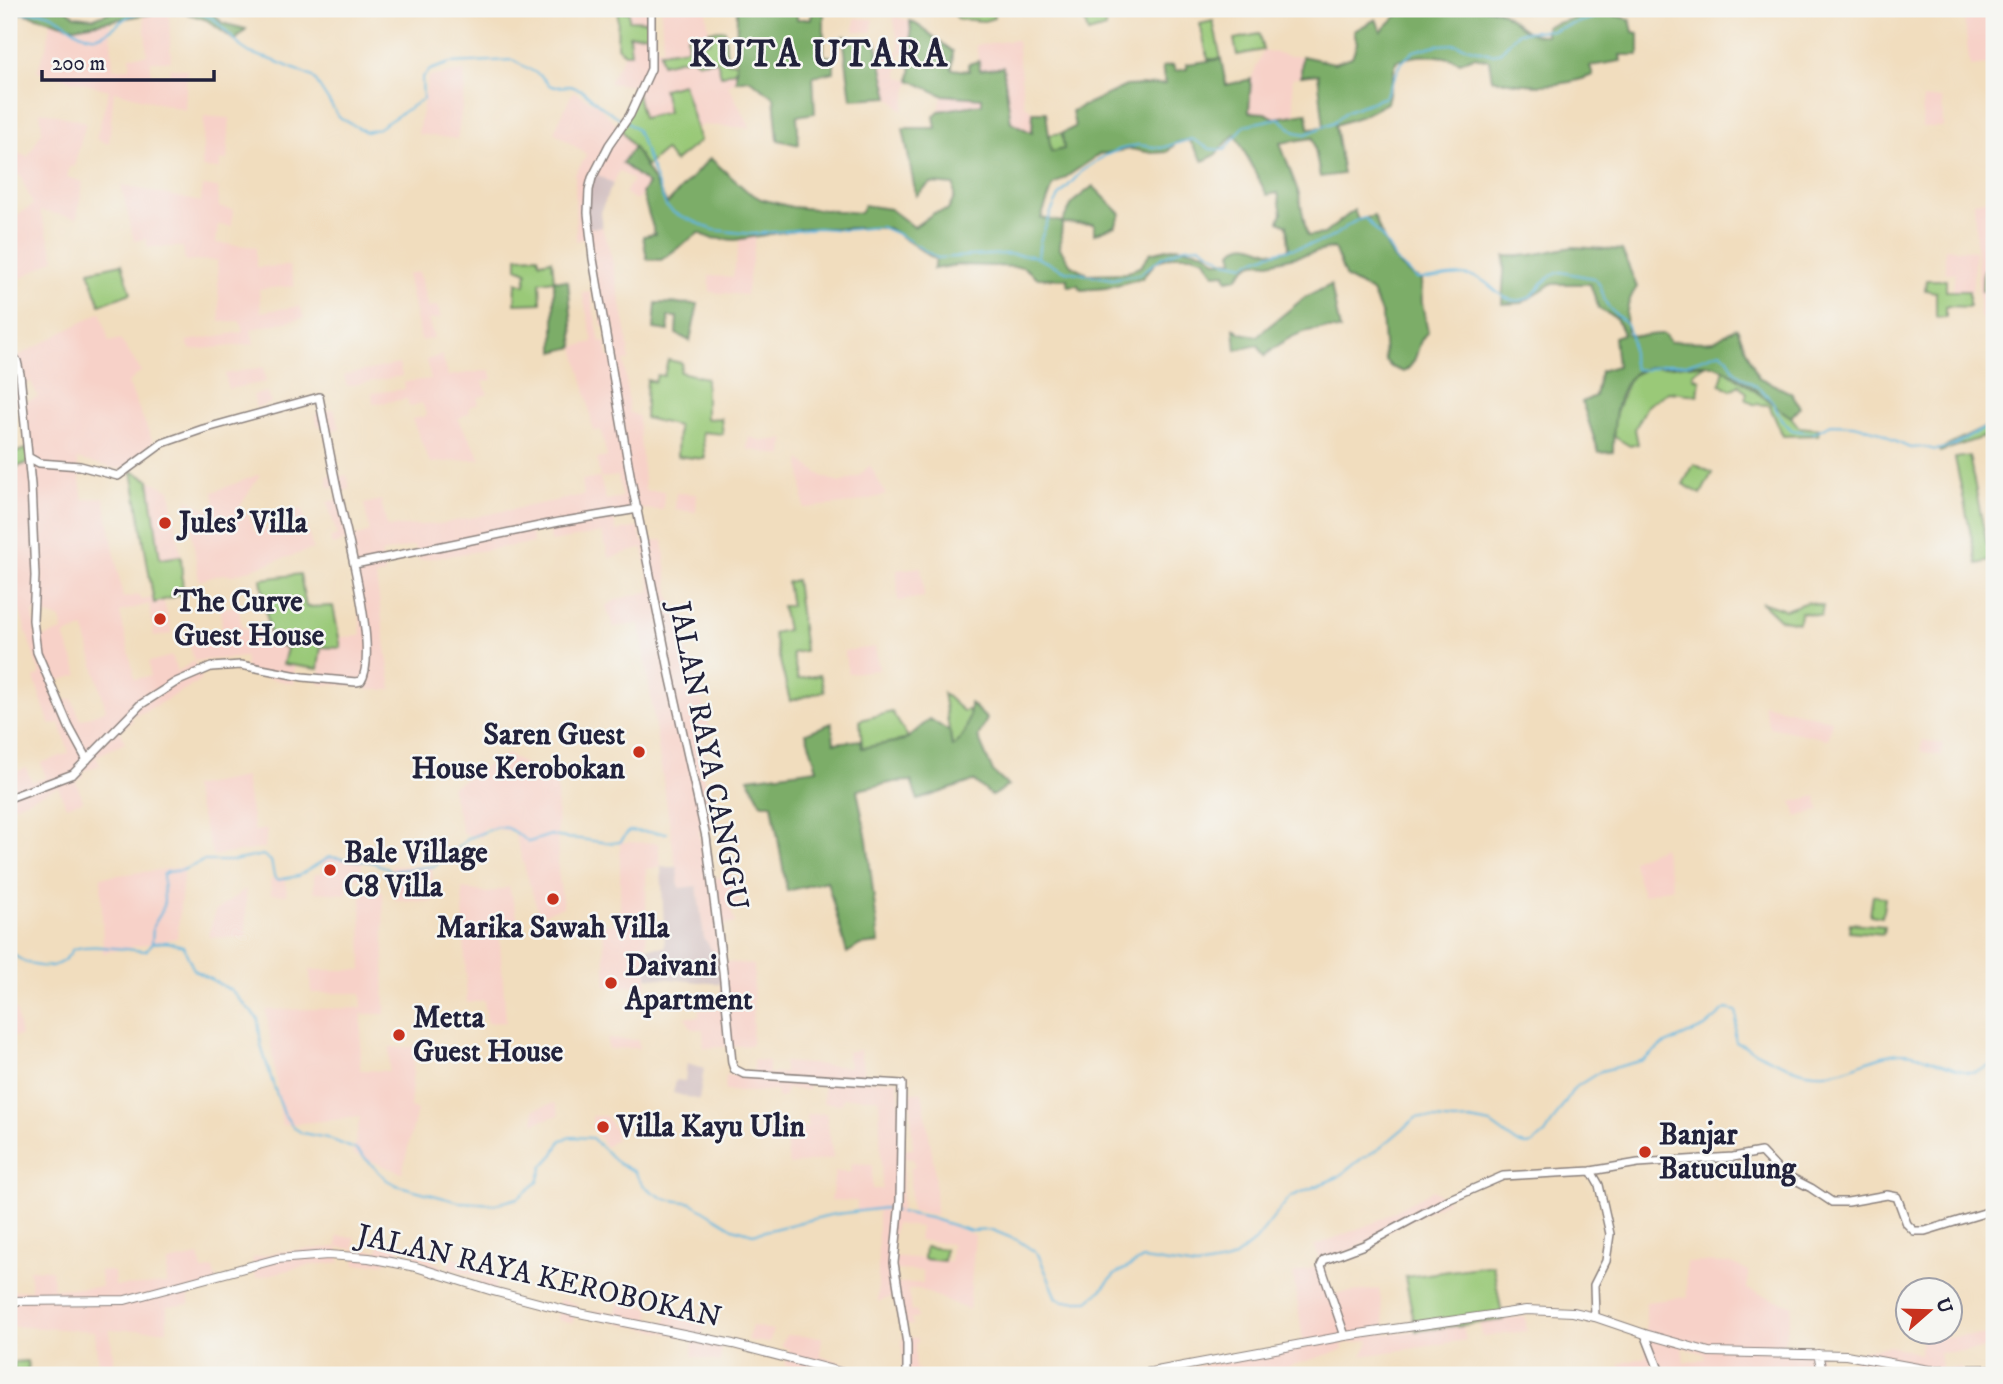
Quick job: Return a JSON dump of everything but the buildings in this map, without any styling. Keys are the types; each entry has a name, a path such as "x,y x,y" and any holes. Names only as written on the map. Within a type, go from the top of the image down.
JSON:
{"main road":[{"name":"JALAN RAYA KEROBOKAN","path":"9,1301 139,1298 277,1259 328,1255 369,1258 416,1267 569,1311 733,1344 852,1375"},
{"path":"1135,1375 1345,1336 1526,1310 1573,1312 1595,1317 1645,1335 1709,1352 1846,1355 1929,1370 1994,1369"},
{"path":"1818,1354 1823,1375"}],"street":[{"name":"JALAN RAYA CANGGU","path":"651,9 651,65 647,81 630,115 604,154 589,191 588,213 593,259 638,509 668,665 706,837 733,1066 736,1072 744,1074 902,1083 900,1201 894,1263 907,1344 907,1375"},
{"path":"9,351 17,361 20,374 30,458 35,576 33,620 37,652 69,727 87,760"},
{"path":"9,798 67,778 78,771 140,705 176,682 211,667 241,665 303,677 348,682 361,681 365,673 365,638 355,564 340,505 319,397 203,429 163,443 118,476 69,465 39,463 30,458"},
{"path":"355,564 548,524 638,509"},
{"path":"1345,1336 1321,1266 1324,1260 1364,1244 1450,1199 1503,1176 1536,1172 1591,1171 1638,1163 1761,1152 1780,1172 1832,1202 1897,1196 1907,1224 1914,1231 1925,1231 1994,1210"},
{"path":"1599,1185 1602,1169"},
{"path":"1591,1171 1599,1185 1610,1242 1606,1261 1594,1282 1595,1317"},
{"path":"1645,1335 1661,1375"}],"shaded area":[{"path":"618,9 649,9 650,21 629,20 629,12"},
{"path":"661,9 706,9 710,41 697,43 687,36 689,48 677,50 691,57 718,60 721,75 736,70 736,81 728,85 751,128 703,125 697,128 683,84 663,89 668,112 643,118 635,86 609,83 625,53 631,53 629,35 651,34 651,48 663,48"},
{"path":"1963,9 1987,9 1994,64 1970,67"},
{"path":"169,12 171,61 151,61 151,74 169,75 170,68 187,69 185,110 114,91 109,144 96,139 109,90 37,71 47,45 50,21 74,27 110,22 113,68 130,68 130,56 147,55 144,15"},
{"path":"893,16 910,21 913,54 900,52 898,76 910,80 903,111 889,97 878,56 900,51"},
{"path":"855,18 873,19 872,32 854,31"},
{"path":"1017,40 1024,104 1033,112 1032,133 1011,122 1003,67 980,70 976,45"},
{"path":"1263,50 1302,56 1301,76 1292,78 1295,115 1275,118 1265,113 1249,112 1251,79"},
{"path":"464,71 465,88 457,139 418,134 428,77"},
{"path":"573,91 596,104 621,129 634,147 622,164 649,184 637,201 625,193 633,180 619,171 613,184 592,171 586,228 602,227 611,255 627,335 629,361 624,361 629,412 638,416 645,491 664,491 663,510 636,509 613,514 616,531 639,527 642,542 663,540 669,593 711,731 699,736 710,769 702,773 719,826 699,831 708,879 735,875 740,904 729,905 735,923 716,927 719,961 704,938 697,886 679,888 640,624 613,627 606,606 618,599 651,591 643,548 609,558 602,533 551,542 548,525 530,527 533,543 419,560 414,546 381,553 385,574 376,577 392,690 319,684 321,647 341,648 340,637 361,636 355,558 349,540 332,545 330,538 337,535 327,502 339,499 349,539 370,532 364,504 381,500 387,527 440,524 584,495 582,480 600,478 597,459 607,457 601,430 593,431 574,347 593,342 582,292 590,291 600,342 606,343 608,357 615,359 612,334 615,334 613,325 602,327 587,238 576,241 575,174 587,155 554,132","holes":["618,476 622,497 606,500 600,478"]},
{"path":"942,95 982,98 983,104 939,111"},
{"path":"1942,98 1943,127 1922,127 1923,99"},
{"path":"40,111 86,122 74,167 70,166 67,177 83,182 77,218 40,211 55,259 9,285 9,220 33,205 20,175 9,181 9,150 28,157 42,131"},
{"path":"204,116 230,118 227,160 220,160 220,169 202,168"},
{"path":"592,171 613,184 600,212 602,227 586,228 587,183"},
{"path":"121,185 201,202 202,186 218,188 219,207 233,210 232,226 218,225 216,243 256,247 256,267 289,266 295,286 259,289 261,312 300,306 304,318 251,329 254,344 191,350 186,341 243,332 240,321 220,322 217,260 185,261 183,247 148,247 146,239 134,241"},
{"path":"1994,197 1994,271 1983,271 1982,290 1994,291 1994,319 1980,318 1974,202"},
{"path":"756,236 746,295 710,292 709,276 733,277 740,239"},
{"path":"1945,248 1975,251 1972,292 1953,291 1955,273 1945,273"},
{"path":"419,272 428,308 437,306 441,318 428,320 434,338 421,341 407,274"},
{"path":"101,312 109,342 120,339 141,371 128,383 153,442 125,468 118,469 77,459 83,500 104,497 123,598 139,595 141,600 153,598 154,603 164,602 172,634 154,636 149,604 120,612 135,679 150,676 149,662 172,656 177,672 194,661 202,680 144,712 130,716 133,721 120,730 125,743 96,756 100,765 82,772 84,777 76,781 83,801 66,806 58,787 9,808 9,775 26,768 32,782 46,778 41,763 69,753 60,723 50,725 34,678 40,675 19,609 9,602 9,470 30,462 23,403 9,408 9,361","holes":["31,381 38,397 24,402 23,386","33,612 60,618 63,631 37,639","84,628 106,710 81,720 72,699 61,701 53,682 79,675 64,635"]},
{"path":"442,355 448,376 490,370 493,379 483,382 488,394 477,398 479,403 468,408 470,412 458,419 481,459 430,463 412,419 427,416 422,403 409,407 407,399 373,404 372,393 405,389 404,382 431,379 426,360"},
{"path":"399,364 402,376 347,386 344,375"},
{"path":"263,367 266,382 228,389 225,374"},
{"path":"268,392 271,403 256,408 253,395"},
{"path":"334,409 340,428 326,433 325,425 318,426 315,415"},
{"path":"749,437 763,441 784,439 783,456 747,449"},
{"path":"800,459 822,476 839,483 859,476 870,465 886,495 852,503 804,508"},
{"path":"260,474 235,515 248,514 255,533 273,527 271,517 302,509 313,549 233,575 222,574 199,581 187,499 216,514 213,492"},
{"path":"336,474 337,477 347,475 350,489 339,493 338,487 329,488 327,476"},
{"name":"Jules' Villa","path":"149,480 170,490 181,556 160,559"},
{"path":"676,493 697,494 696,512 675,510"},
{"path":"921,567 924,597 898,601 897,570"},
{"path":"238,606 242,628 269,625 272,642 287,648 284,664 294,666 294,684 246,673 245,657 194,661 189,643 222,638 221,608"},
{"path":"875,647 879,670 848,673 844,651"},
{"path":"1763,704 1832,720 1828,739 1769,727"},
{"path":"1923,740 1943,744 1941,756 1920,751"},
{"path":"507,754 557,783 558,871 563,907 539,915 514,832 485,827 481,837 463,834 451,787"},
{"path":"245,777 254,831 267,829 265,848 213,856 192,787"},
{"path":"1816,796 1820,810 1797,817 1792,802"},
{"path":"620,842 658,843 661,867 646,869 647,986 606,987 603,924 620,923"},
{"path":"1663,847 1673,887 1643,895 1632,860"},
{"path":"324,858 362,859 361,878 347,879 347,894 314,892 314,874 322,873"},
{"path":"391,866 432,866 433,902 395,900"},
{"path":"184,867 177,938 103,953 101,877"},
{"path":"661,867 677,867 679,888 697,886 704,938 719,961 721,984 647,977 646,947 665,947"},
{"path":"285,878 287,895 271,894 270,880"},
{"path":"509,887 519,923 499,930 506,1022 487,1023 484,1000 467,1003 462,888 488,893"},
{"path":"246,889 246,938 209,937 215,911"},
{"path":"361,891 383,892 385,1014 362,1014 360,1070 389,1071 390,1047 415,1047 410,1107 417,1110 402,1173 353,1154 360,1117 282,1125 266,1010 362,1008 361,993 311,993 310,970 362,970"},
{"path":"719,961 754,965 752,1045 704,1048 703,1029 692,1029 685,1017 699,1017 699,1010 722,1009"},
{"path":"16,1010 21,1036 9,1037 9,1012"},
{"path":"607,1039 638,1040 639,1048 608,1049"},
{"path":"860,1050 865,1081 897,1080 905,1150 913,1149 910,1092 922,1092 934,1165 936,1215 911,1211 910,1169 915,1166 913,1158 904,1157 901,1214 931,1218 975,1235 969,1310 919,1289 908,1289 911,1311 916,1310 918,1317 911,1319 913,1325 900,1326 894,1296 878,1302 878,1211 857,1211 857,1201 831,1200 835,1172 851,1172 852,1163 872,1164 872,1189 882,1189 879,1098 843,1098 842,1104 823,1103 824,1080 808,1079 808,1090 785,1089 785,1097 778,1098 775,1090 725,1091 726,1075 754,1076 753,1060 769,1061 769,1074 784,1073 784,1062 849,1067 847,1052","holes":["895,1224 920,1227 918,1240 951,1244 950,1261 891,1256","891,1270 923,1271 923,1283 893,1283"]},
{"path":"687,1063 704,1068 699,1100 673,1093 676,1080 685,1081"},
{"path":"555,1103 559,1115 534,1123 534,1109"},
{"path":"826,1113 833,1158 789,1165 785,1129 808,1127 806,1115"},
{"path":"592,1116 606,1116 616,1132 615,1140 606,1147 592,1128"},
{"path":"1433,1190 1448,1201 1323,1264 1331,1294 1379,1289 1386,1334 1463,1326 1466,1340 1362,1356 1370,1340 1342,1344 1343,1350 1259,1375 1145,1375 1304,1347 1293,1274 1322,1264 1314,1246 1373,1223"},
{"path":"337,1236 355,1237 354,1249 338,1247 340,1262 305,1266 256,1278 252,1258 278,1252 337,1247"},
{"path":"379,1238 399,1244 398,1256 386,1253 386,1263 355,1265 354,1249 378,1251"},
{"path":"416,1248 433,1252 432,1262 441,1265 440,1276 424,1274 426,1261 415,1259"},
{"path":"450,1255 483,1268 480,1278 448,1268"},
{"path":"199,1256 202,1271 213,1268 217,1285 189,1289 189,1304 167,1307 167,1330 110,1330 114,1364 166,1360 164,1375 102,1375 98,1367 95,1331 9,1326 9,1291 31,1290 29,1269 52,1270 53,1289 101,1287 100,1270 114,1272 115,1286 166,1284 168,1262"},
{"path":"1686,1262 1727,1263 1749,1271 1747,1289 1793,1306 1782,1349 1819,1350 1823,1375 1624,1375 1619,1364 1646,1357 1646,1302 1687,1297","holes":["1682,1347 1703,1353 1706,1358 1684,1363"]},
{"path":"480,1278 496,1282 495,1294 478,1290"},
{"path":"559,1299 576,1304 573,1323 557,1320"},
{"path":"619,1301 650,1308 650,1319 666,1322 669,1312 706,1318 701,1340 722,1344 720,1362 692,1356 693,1339 592,1317 594,1310 616,1313"},
{"path":"1525,1316 1527,1331 1483,1337 1479,1323"},
{"path":"752,1326 773,1330 769,1343 747,1340"},
{"path":"786,1335 822,1337 820,1355 850,1366 847,1375 785,1366 789,1349 781,1346"},
{"path":"1986,1335 1988,1349 1939,1353 1941,1369 1961,1368 1962,1375 1835,1375 1833,1371 1852,1365 1857,1353 1864,1350 1890,1346 1920,1354 1920,1346 1965,1346 1965,1336"},
{"path":"902,1337 917,1338 915,1369 920,1370 919,1375 903,1374"}],"green space":[{"path":"1471,7 1499,11 1537,35 1546,35 1546,26 1595,9 1613,9 1613,15 1630,19 1633,32 1639,33 1639,55 1620,55 1621,61 1590,66 1593,75 1568,83 1531,85 1492,79 1489,60 1474,57 1460,62 1428,56 1396,61 1387,103 1362,116 1335,125 1343,174 1320,177 1313,138 1280,143 1299,194 1307,236 1324,234 1354,210 1358,220 1374,216 1396,262 1421,280 1428,332 1421,341 1410,367 1404,372 1391,367 1385,360 1382,315 1372,292 1346,278 1334,248 1269,263 1254,263 1237,278 1227,280 1225,273 1214,274 1205,259 1192,255 1177,255 1157,261 1142,278 1106,288 1081,290 1078,285 1068,286 1067,279 1038,278 1023,267 959,265 933,269 936,260 888,228 806,228 735,240 710,238 699,233 661,260 647,259 643,236 655,234 642,193 648,184 622,163 634,147 667,204 710,158 747,191 761,199 792,207 860,213 864,205 890,209 914,227 934,213 948,210 954,198 954,185 930,183 916,196 903,128 936,128 934,116 939,111 982,104 982,98 942,95 910,80 913,57 910,21 953,51 952,69 969,71 968,64 979,61 980,70 1003,67 1011,122 1032,133 1033,112 1046,112 1051,152 1064,149 1062,133 1075,127 1072,111 1126,86 1165,84 1162,67 1173,65 1175,71 1187,69 1186,64 1221,59 1226,85 1251,79 1249,112 1265,113 1275,118 1307,113 1309,128 1324,127 1318,74 1301,76 1302,56 1334,63 1352,57 1357,43 1354,31 1376,19 1381,31 1404,9","holes":["1235,134 1267,195 1278,193 1282,213 1279,221 1287,225 1289,248 1273,252 1246,244 1232,252 1234,260 1216,261 1206,252 1176,247 1150,253 1141,266 1126,273 1088,274 1071,265 1060,248 1062,223 1094,224 1094,234 1115,226 1121,214 1093,186 1073,202 1062,222 1041,218 1053,186 1100,154 1131,149 1152,153 1167,152 1176,143 1189,140 1203,161 1214,156"]},
{"path":"15,9 67,9 75,16 94,18 117,9 210,9 222,23 246,29 235,41 207,20 183,12 161,12 74,27"},
{"path":"737,9 797,9 797,19 811,19 812,9 824,9 824,56 834,57 834,72 813,76 815,113 797,116 799,145 778,140 774,97 749,79 736,81"},
{"path":"993,9 994,18 984,21 958,19 952,11"},
{"path":"1101,9 1106,28 1088,33 1082,10"},
{"path":"618,11 629,12 629,20 650,21 651,34 629,35 631,53 625,53 617,47"},
{"path":"1213,21 1221,59 1208,59 1200,24"},
{"path":"725,30 727,62 736,62 736,70 721,76 717,60 699,62 691,57 662,64 660,52 688,48 687,36 696,35 698,43 710,41 709,31"},
{"path":"1259,34 1263,50 1237,55 1234,39"},
{"path":"843,36 876,42 889,97 851,99"},
{"path":"683,84 700,141 674,162 665,150 646,166 621,129 635,86 643,118 668,112 663,89"},
{"path":"1062,133 1065,150 1050,152 1047,135"},
{"path":"1573,247 1622,250 1637,287 1627,310 1627,334 1664,334 1670,342 1707,342 1737,328 1758,377 1791,393 1800,407 1791,417 1740,378 1716,366 1697,364 1648,368 1632,375 1621,394 1617,406 1613,452 1599,453 1582,402 1595,396 1600,371 1617,366 1614,337 1623,334 1616,318 1599,309 1590,284 1551,284 1522,303 1502,304 1505,256 1531,255"},
{"path":"538,256 540,262 552,260 554,280 540,282 541,303 515,304 516,282 525,285 527,272 517,268 517,257"},
{"path":"122,264 131,293 100,305 89,271"},
{"path":"1983,270 1994,271 1994,291 1982,291"},
{"path":"554,280 568,281 574,347 554,352"},
{"path":"1926,280 1946,280 1946,291 1969,291 1969,307 1946,306 1946,317 1936,317 1936,292 1925,290"},
{"path":"1331,285 1340,330 1319,329 1300,334 1265,356 1258,345 1236,350 1234,328 1241,333 1257,336 1305,297"},
{"path":"656,303 698,304 690,341 676,334 677,317 668,317 669,331 654,329"},
{"path":"668,360 682,363 680,372 706,378 706,419 721,418 723,434 702,432 705,459 677,456 678,426 645,418 647,380 655,382 657,375 664,376"},
{"path":"1705,365 1693,373 1693,377 1700,380 1698,395 1668,392 1647,406 1635,429 1638,444 1630,446 1613,436 1615,415 1630,376 1648,368"},
{"path":"1724,369 1791,417 1799,427 1819,429 1818,435 1783,436 1769,405 1753,404 1745,399 1747,393 1739,385 1731,390 1720,384"},
{"path":"1994,423 1994,448 1988,450 1983,437 1940,452 1939,450"},
{"path":"28,448 30,462 9,470 9,455"},
{"path":"1969,456 1990,561 1977,564 1955,458"},
{"path":"1694,464 1712,473 1701,494 1683,484"},
{"path":"132,471 149,480 160,559 181,556 183,594 154,603"},
{"path":"300,574 306,607 333,606 341,648 321,647 318,669 283,664 287,648 271,642 261,579"},
{"path":"796,580 805,651 792,653 798,679 820,675 824,691 790,701 773,633 787,630 782,606 791,606 787,582"},
{"path":"1761,602 1785,610 1807,602 1823,606 1821,616 1801,612 1798,623 1779,619"},
{"path":"943,693 963,711 970,710 966,731 952,747"},
{"path":"970,703 987,719 978,737 993,772 1008,786 992,796 974,781 918,800 911,781 857,790 867,840 879,943 860,945 847,953 827,881 787,891 772,804 762,804 748,778 817,769 806,733 832,723 834,743 861,740 862,748 905,740 930,719 950,732 952,747 967,728"},
{"path":"892,712 908,737 905,740 862,748 860,720"},
{"path":"1873,895 1885,898 1882,917 1870,915"},
{"path":"1850,923 1884,926 1883,934 1849,931"},
{"path":"925,1247 945,1249 944,1261 924,1259"},
{"path":"1493,1265 1503,1320 1416,1331 1405,1277"},
{"path":"27,1361 29,1375 13,1375 14,1362"}],"waterway":[{"path":"9,12 47,13 82,34 96,36 106,33 125,18 156,9"},
{"path":"192,9 214,19 250,53 313,77 339,117 366,132 377,129 423,99 422,78 430,70 450,63 513,60 541,76 549,85 570,86 582,90 623,120"},
{"path":"1038,257 1040,241 1059,196 1082,171 1106,155 1138,145 1161,148 1192,139 1210,149 1225,150 1245,125 1279,118 1295,132 1306,134 1334,122 1347,111 1385,97 1402,62 1414,51 1437,45 1456,44 1491,54 1499,53 1519,32 1553,30 1610,13 1615,9"},
{"path":"628,123 637,130 666,206 674,213 714,230 752,234 818,228 844,230 881,227 900,235 937,258 1005,254 1033,256 1066,271 1112,279 1140,274 1161,258 1184,247 1201,246 1225,261 1245,265 1263,256 1329,239 1353,222 1365,218 1383,238 1397,262 1417,279 1471,276 1484,281 1504,297 1522,300 1532,296 1547,279 1561,272 1593,278 1599,284 1608,306 1629,330 1635,369 1686,364 1720,352 1728,358 1735,372 1762,390 1772,401 1781,419 1792,430 1813,433 1831,424 1854,425 1881,432 1910,448 1936,450 1952,446 1994,423"},
{"path":"152,943 153,926 164,902 163,875 203,861 232,861 263,855 271,861 277,880 298,876 329,857 373,862 392,871 435,866 469,838 497,827 508,828 529,842 551,835 614,843 620,842 629,831 667,833"},
{"path":"9,951 25,962 51,966 67,958 73,949 82,947 146,951 152,943 167,942 183,946 194,970 232,991 258,1019 261,1046 274,1087 284,1114 293,1127 302,1133 327,1138 357,1150 387,1180 396,1185 459,1202 496,1204 518,1198 538,1182 543,1166 554,1154 561,1140 571,1137 592,1138 619,1164 634,1171 642,1184 651,1191 665,1199 692,1203 733,1228 753,1234 830,1215 884,1208 895,1211"},
{"path":"900,1212 971,1231 992,1230 1019,1241 1038,1254 1057,1298 1062,1301 1088,1301 1114,1275 1143,1259 1196,1267 1225,1262 1235,1257 1255,1241 1290,1197 1338,1177 1380,1148 1417,1117 1491,1124 1517,1143 1532,1144 1545,1134 1574,1088 1601,1071 1644,1060 1661,1046 1705,1027 1726,1009 1736,1011 1736,1042 1786,1066 1812,1073 1838,1071 1901,1053 1918,1055 1969,1072 1994,1064"}],"place":[{"name":"Jules' Villa","path":"165,523"},
{"name":"The Curve Guest House","path":"160,619"},
{"name":"Saren Guest House Kerobokan","path":"639,752"},
{"name":"Bale Village C8 Villa","path":"330,870"},
{"name":"Marika Sawah Villa","path":"553,899"},
{"name":"Daivani Apartment","path":"611,983"},
{"name":"Metta Guest House","path":"399,1035"},
{"name":"Villa Kayu Ulin","path":"603,1127"},
{"name":"Banjar Batuculung","path":"1645,1152"}],"district":[{"name":"KUTA UTARA","path":"819,55"}]}
